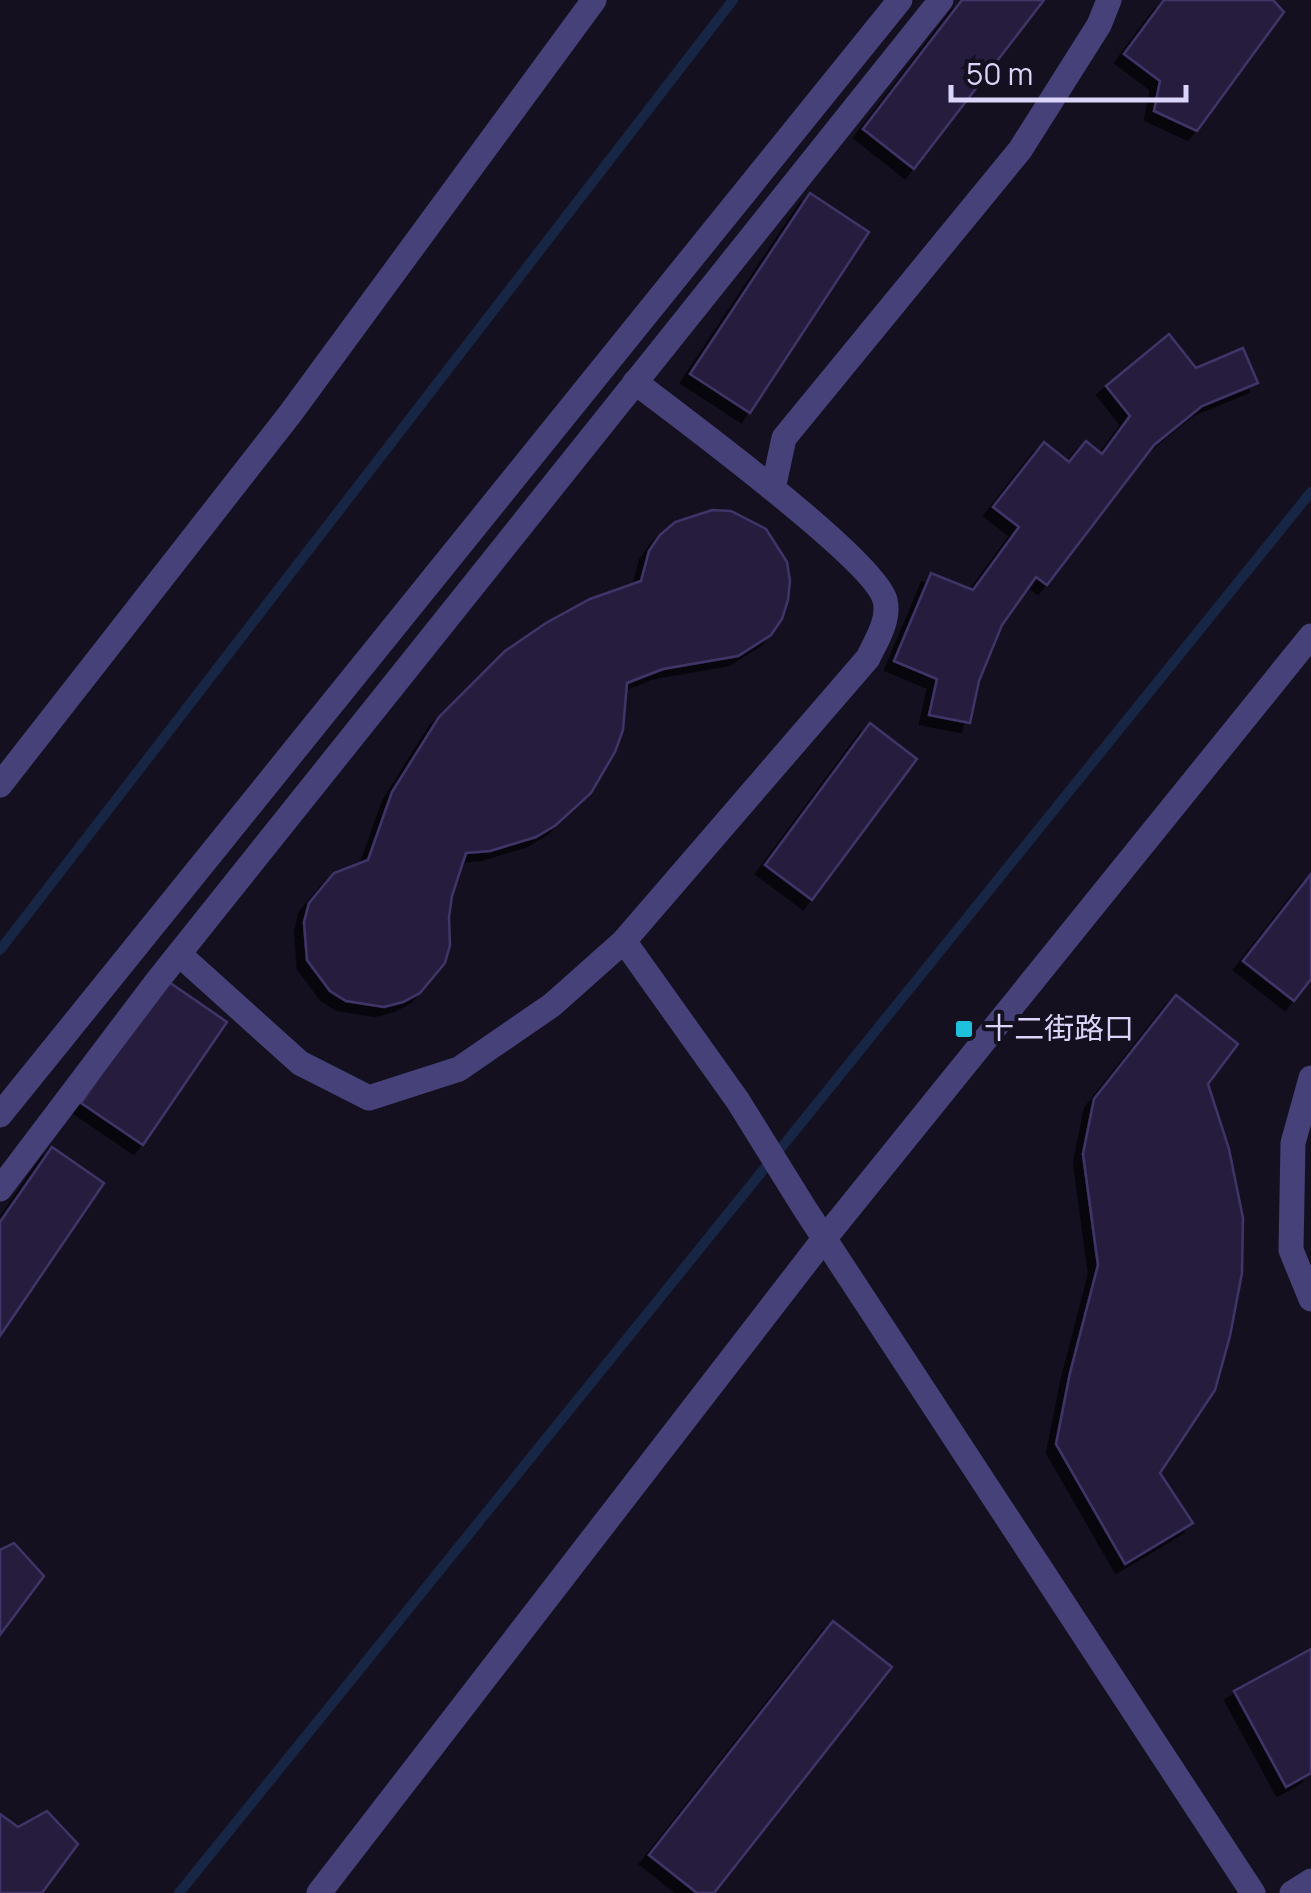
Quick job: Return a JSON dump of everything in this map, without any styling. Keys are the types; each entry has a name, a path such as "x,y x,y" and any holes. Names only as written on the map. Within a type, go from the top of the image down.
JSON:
{"street":[{"path":"0,785 290,414 594,0"},
{"path":"0,1115 900,0"},
{"path":"0,1189 179,954 941,0"},
{"path":"772,489 784,438 1020,150 1100,25 1109,0"},
{"path":"179,954 300,1064 369,1098 459,1070 552,1005 624,941 868,658 883,628 886,602 874,577 772,489 635,382"},
{"path":"319,1893 824,1239 1311,636"},
{"path":"624,941 738,1102 804,1209 1253,1893"},
{"path":"1311,1078 1293,1143 1291,1250 1311,1299"},
{"path":"1292,1893 1311,1881"}],"building":[{"path":"962,0 1044,0 914,169 863,129"},
{"path":"1164,0 1273,0 1284,12 1197,131 1154,111 1160,81 1124,54"},
{"path":"810,193 869,232 750,413 690,374"},
{"path":"1169,334 1196,368 1243,348 1258,383 1202,406 1154,445 1047,585 1036,577 1002,625 979,681 970,723 929,715 937,679 894,661 931,573 973,590 1019,527 993,507 1044,442 1069,462 1086,441 1102,454 1130,416 1106,386"},
{"path":"712,510 731,511 766,529 787,562 788,600 771,635 738,656 663,669 627,683 623,730 591,793 556,825 536,837 490,851 466,853 452,896 450,945 445,963 420,993 384,1007 346,1001 330,991 307,960 304,922 309,903 334,873 368,860 392,792 439,717 505,651 546,623 590,599 641,581 649,551 660,535 675,522"},
{"path":"870,723 917,759 812,900 765,865"},
{"path":"1311,874 1311,979 1294,1001 1243,961"},
{"path":"166,980 227,1022 143,1145 81,1103"},
{"path":"1176,995 1238,1044 1208,1084 1229,1149 1243,1218 1242,1273 1215,1390 1160,1473 1193,1523 1125,1564 1056,1444 1098,1265 1083,1154 1094,1099"},
{"path":"52,1147 104,1183 0,1336 0,1222"},
{"path":"14,1543 44,1576 0,1635 0,1550"},
{"path":"833,1621 892,1667 714,1893 697,1893 649,1855"},
{"path":"1311,1649 1311,1773 1286,1787 1234,1691"},
{"path":"47,1811 78,1844 42,1893 0,1893 0,1814 18,1827"}],"waterway":[{"path":"0,950 733,0"},
{"path":"179,1893 1311,492"}],"place":[{"name":"十二街路口","path":"964,1029"}]}
